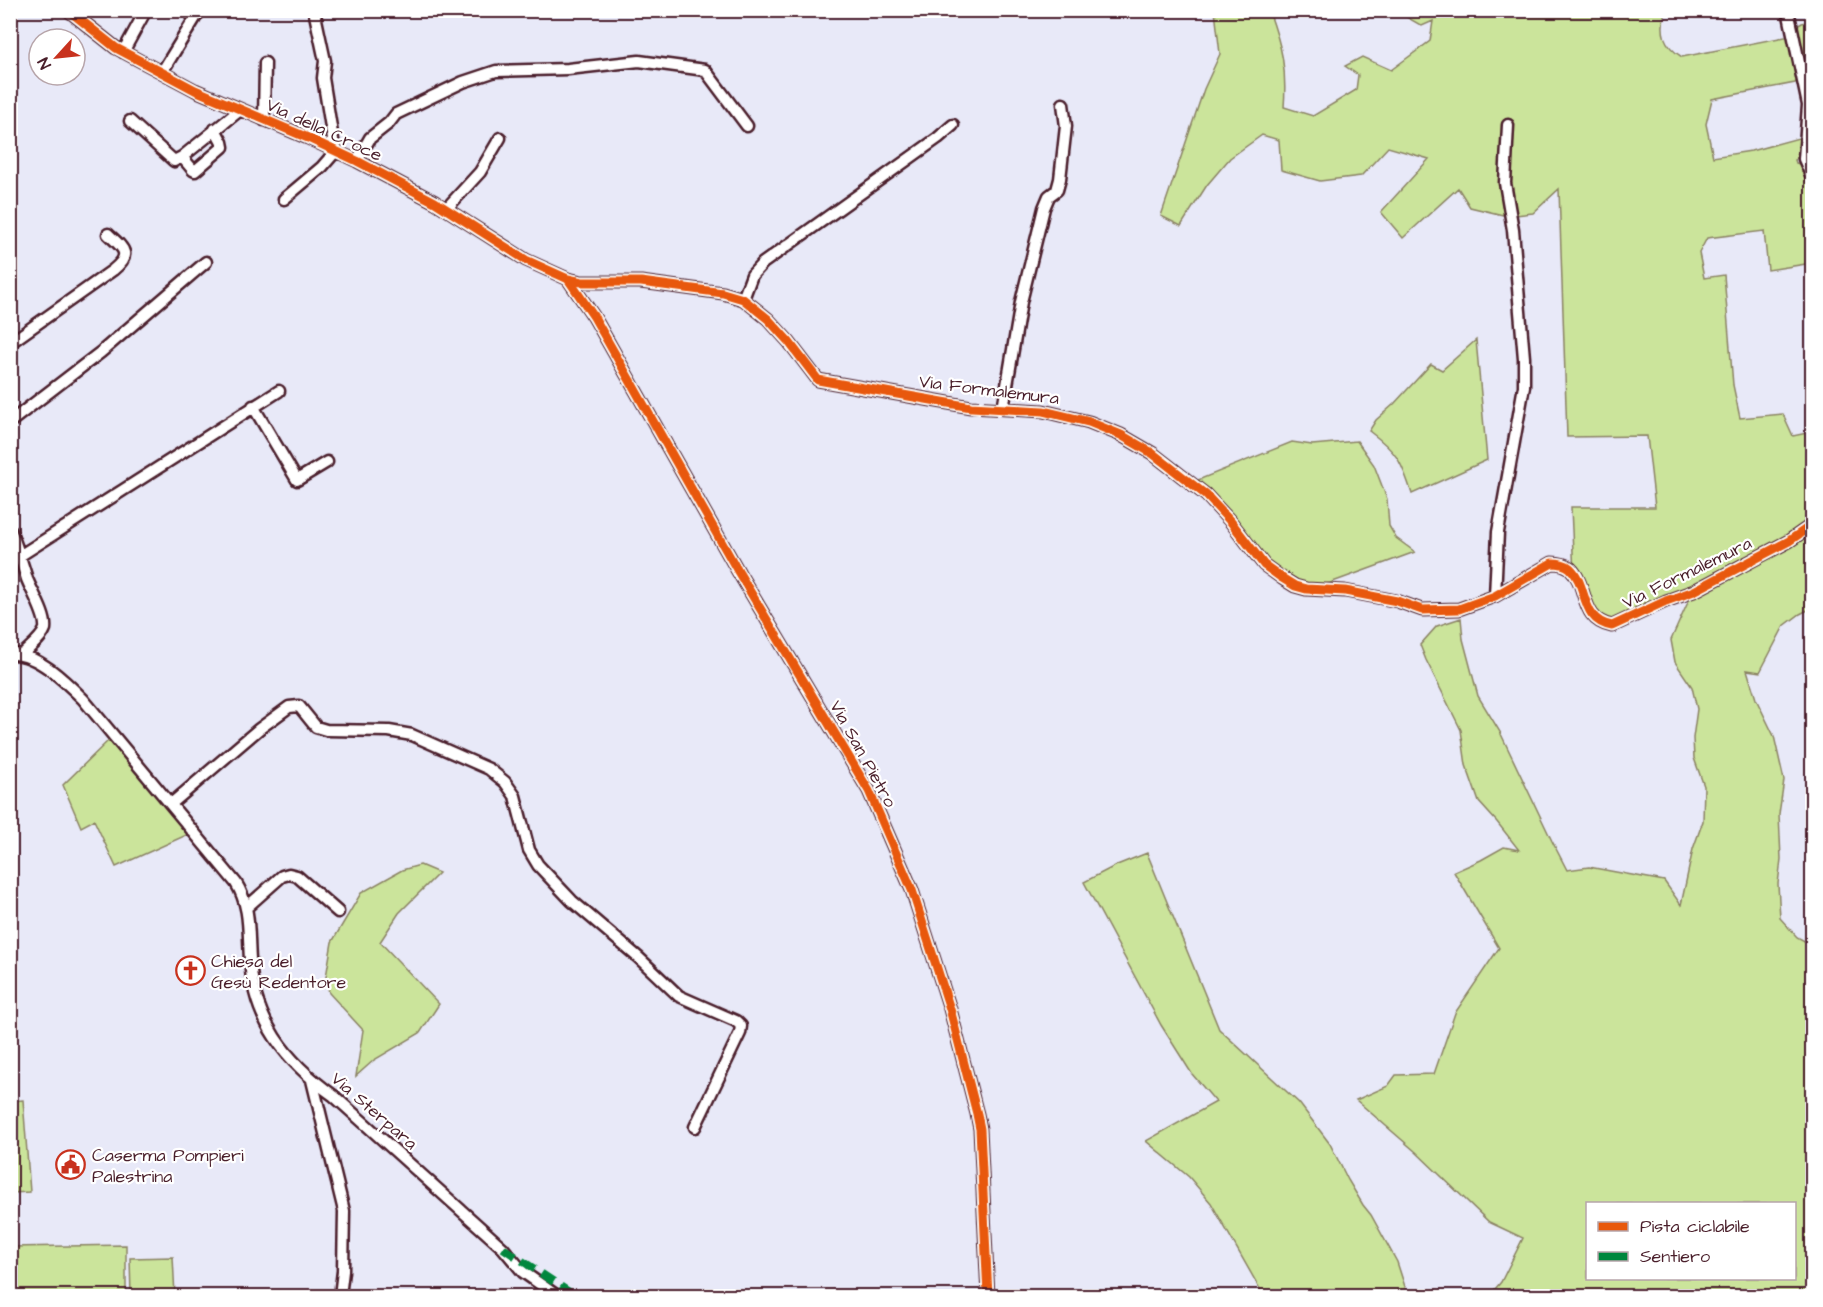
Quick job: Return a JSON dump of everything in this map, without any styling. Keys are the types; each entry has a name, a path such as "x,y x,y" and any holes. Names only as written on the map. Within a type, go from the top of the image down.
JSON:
{"street":[{"name":"Via della Croce","path":"68,10 76,19 123,52 195,90 357,161 446,209 526,260 568,279"},
{"path":"123,52 146,10"},
{"path":"162,72 200,10"},
{"name":"Via della Croce","path":"314,10 326,61 323,78 335,152"},
{"path":"1788,10 1808,105 1804,159 1812,177"},
{"name":"Via della Croce","path":"357,161 370,138 400,111 470,79 496,70 568,69 639,61 705,70 747,126"},
{"name":"Via della Croce","path":"264,120 265,63"},
{"path":"1003,409 1021,302 1044,208 1049,196 1057,190 1060,179 1066,126 1063,104"},
{"path":"130,122 174,161 240,110"},
{"path":"743,299 752,275 763,263 953,125"},
{"path":"1495,596 1498,532 1524,386 1524,358 1513,230 1505,183 1508,126"},
{"path":"182,157 195,171 223,147 216,129"},
{"path":"446,209 480,172 500,138"},
{"name":"Via della Croce","path":"284,200 322,167 335,152"},
{"path":"10,343 123,261 124,250 108,234"},
{"path":"10,422 101,352 206,262"},
{"name":"Via Formalemura","path":"568,279 582,282 641,282 723,293 743,299 768,319 818,380 971,407 1043,411 1089,423 1121,435 1152,453 1206,495 1231,522 1264,565 1295,586 1306,589 1356,593 1397,601 1422,610 1459,609 1495,596 1552,562 1570,568 1593,616 1598,621 1606,625 1617,626 1659,604 1694,591 1789,541 1812,525"},
{"name":"Via San Pietro","path":"568,279 594,317 739,573 869,791 912,890 950,1009 980,1129 988,1296"},
{"path":"21,555 279,391"},
{"path":"253,406 297,480 327,462"},
{"path":"10,530 45,626 42,635 23,654 10,654"},
{"name":"Via Sterpara","path":"23,654 36,660 83,699 232,878 247,907 252,978 259,1007 280,1046 312,1080 334,1096 495,1240 523,1272 557,1296"},
{"path":"171,804 259,729 289,707 299,706 316,727 326,730 389,731 412,735 489,769 505,782 515,796 529,850 538,865 572,901 639,958 679,996 741,1026 740,1033 695,1126"},
{"path":"247,907 280,877 290,874 299,877 338,912"},
{"path":"312,1080 344,1211 343,1271 340,1296"}],"green space":[{"path":"1215,11 1269,11 1282,58 1285,81 1284,107 1313,116 1356,90 1358,75 1345,66 1362,57 1391,70 1430,41 1433,21 1422,26 1396,11 1665,11 1664,37 1671,48 1682,57 1790,36 1800,78 1795,83 1712,99 1706,124 1713,157 1751,151 1802,137 1795,160 1800,164 1812,190 1812,263 1768,270 1764,231 1707,238 1699,253 1704,278 1724,275 1733,385 1740,418 1783,414 1793,436 1812,432 1812,608 1784,626 1760,672 1747,670 1756,699 1774,736 1784,780 1779,814 1780,918 1797,937 1812,945 1812,1296 1489,1296 1501,1282 1523,1238 1489,1222 1416,1152 1356,1100 1388,1086 1396,1075 1434,1074 1455,1013 1499,948 1454,872 1504,847 1519,850 1479,802 1466,765 1461,730 1420,645 1437,626 1461,618 1463,639 1478,696 1500,732 1567,870 1589,867 1664,881 1681,905 1693,849 1703,821 1704,786 1694,758 1693,738 1697,709 1692,687 1675,662 1671,640 1693,591 1623,623 1598,621 1574,575 1571,507 1655,507 1647,436 1567,437 1559,189 1533,213 1507,216 1470,207 1458,188 1403,238 1381,212 1429,159 1388,147 1361,176 1320,181 1281,170 1279,140 1262,135 1230,158 1207,185 1181,226 1161,216 1204,89 1220,54"},
{"path":"1812,21 1812,80 1810,82 1800,55 1797,26"},
{"path":"1476,340 1487,460 1412,494 1397,458 1369,431 1376,420 1431,364 1442,370"},
{"path":"1357,441 1374,465 1387,499 1389,526 1396,538 1415,552 1330,583 1317,585 1300,581 1283,572 1251,543 1198,480 1292,442 1312,445"},
{"path":"111,738 191,833 116,867 94,820 81,827 63,785"},
{"path":"1147,853 1219,1029 1299,1103 1330,1144 1348,1180 1397,1262 1408,1296 1264,1296 1211,1203 1189,1177 1146,1141 1216,1102 1192,1074 1161,1025 1084,882"},
{"path":"420,865 439,873 399,913 380,942 439,1004 420,1033 374,1060 356,1076 363,1030 329,993 326,977 332,942 361,893 402,870"},
{"path":"23,1100 30,1192 11,1193 11,1101"},
{"path":"126,1245 126,1296 11,1296 11,1247"},
{"path":"173,1257 175,1296 131,1296 130,1258"}],"marked path":[{"path":"503,1248 575,1296"}],"cycle path":[{"path":"68,10 116,48 195,90 357,161 435,202 526,260 568,279 582,282 641,282 723,293 743,299 768,319 818,380 971,407 1043,411 1089,422 1121,435 1152,453 1206,495 1231,522 1264,565 1295,586 1306,589 1345,591 1397,601 1422,610 1459,609 1495,596 1552,563 1556,563 1570,568 1576,575 1589,610 1594,617 1612,626 1694,591 1789,541 1812,525"},
{"path":"568,279 594,317 739,573 869,791 912,890 950,1009 980,1129 988,1296"}],"place":[{"name":"Chiesa del Gesù Redentore","path":"190,971"},
{"name":"Caserma Pompieri Palestrina","path":"71,1165"}]}
